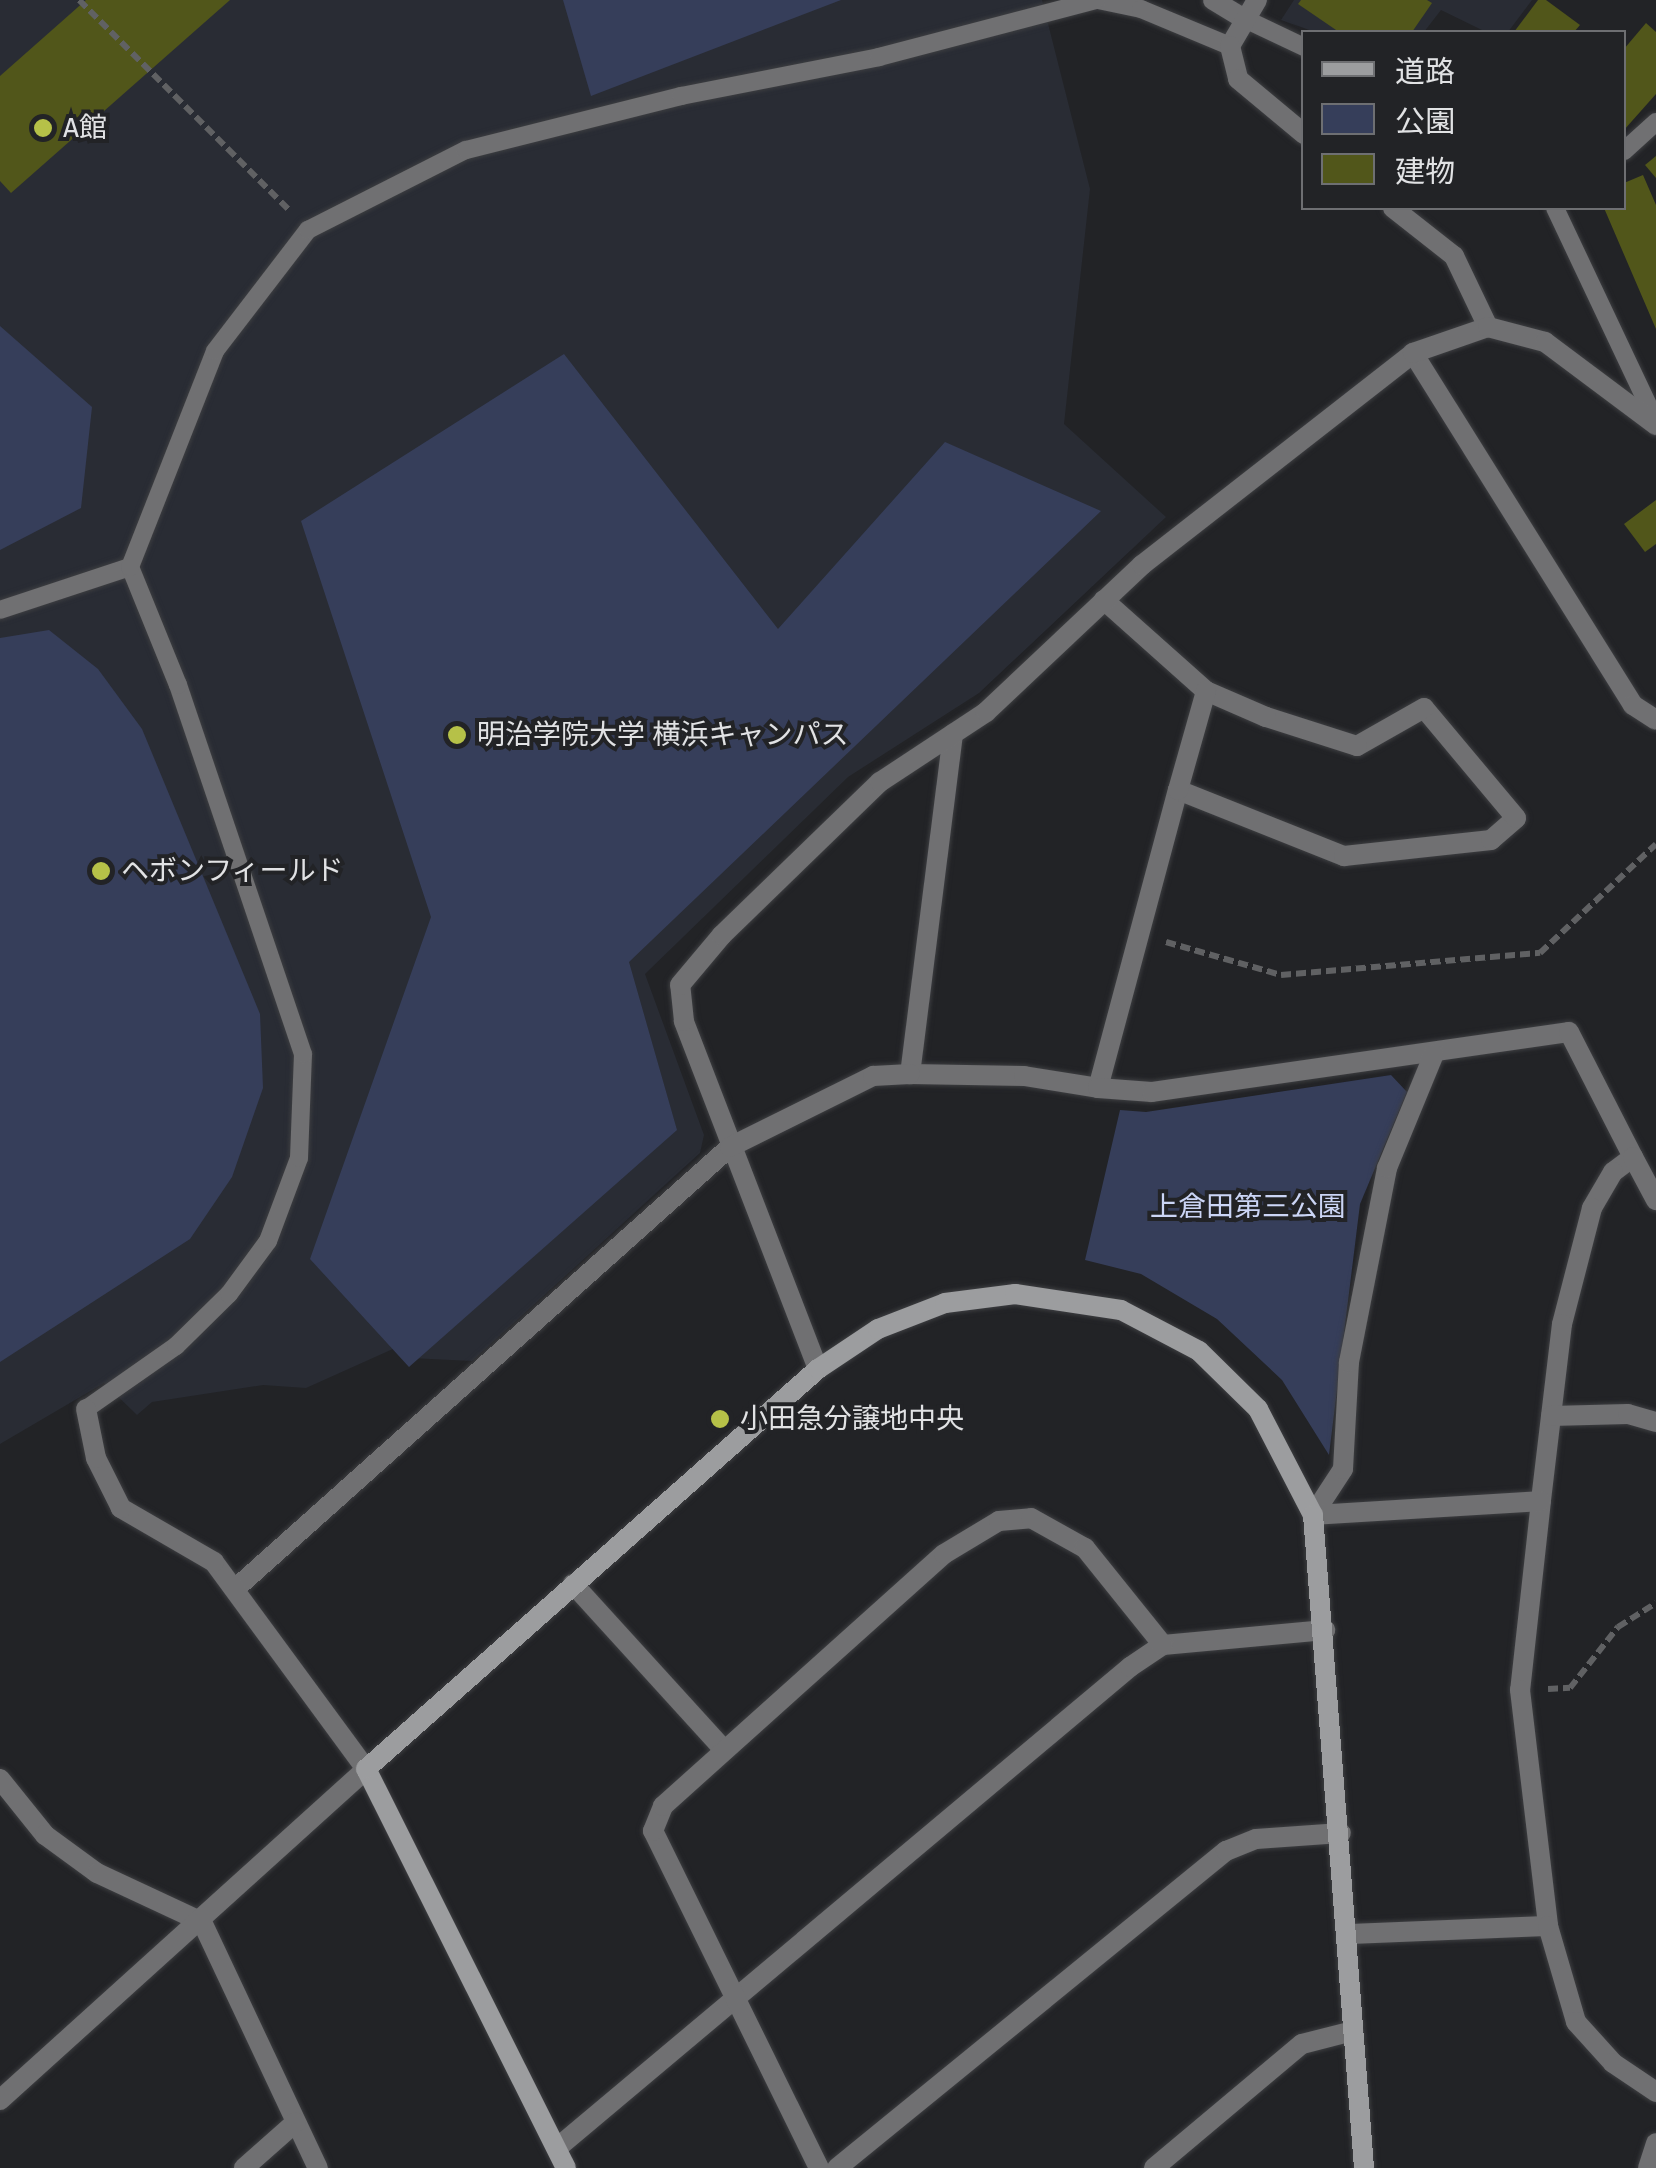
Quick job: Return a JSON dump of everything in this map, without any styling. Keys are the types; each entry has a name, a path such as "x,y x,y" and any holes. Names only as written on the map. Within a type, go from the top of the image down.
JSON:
{"street":[{"path":"1213,0 1245,19"},
{"path":"1258,0 1230,46 1238,80 1301,132"},
{"path":"1396,210 1454,256 1488,327"},
{"path":"818,1368 684,1021 680,985 722,935 880,782 986,712 1104,600 1413,353 1488,327 1545,342 1656,423"},
{"path":"1413,353 1633,704 1656,720"},
{"path":"1104,600 1206,690 1357,746 1424,708 1516,818 1491,840 1344,856 1178,790"},
{"path":"1098,1088 1206,690"},
{"path":"910,1074 953,734"},
{"path":"235,1590 730,1148 873,1076 1024,1076 1152,1092 1569,1032 1656,1200"},
{"path":"1314,1514 1343,1468 1349,1362 1387,1168 1434,1054"},
{"path":"1633,1157 1613,1172 1592,1208 1562,1324 1520,1690 1548,1926 1576,2022 1613,2063 1656,2092"},
{"path":"4,2090 202,1922 366,1769 818,1368 878,1328 944,1303 1015,1294 1121,1310 1162,1327 1230,1378 1288,1456 1314,1514 1364,2168"},
{"path":"86,1410 96,1458 122,1508 214,1562 366,1769 562,2158 733,2003 1162,1645 1325,1630"},
{"path":"1551,1416 1628,1414 1656,1422"},
{"path":"1314,1514 1541,1501"},
{"path":"819,2168 733,2003 653,1831 662,1806 722,1748 944,1554 999,1521 1031,1518 1085,1548 1162,1645"},
{"path":"574,1584 722,1748"},
{"path":"0,1779 45,1835 97,1872 202,1922 318,2168"},
{"path":"838,2168 1226,1851 1256,1839 1341,1832"},
{"path":"1348,1934 1548,1926"},
{"path":"1154,2168 1302,2044 1353,2031"},
{"path":"244,2168 296,2122"},
{"path":"1648,2168 1656,2144"}],"lane":[{"path":"86,1410 176,1346 229,1294 268,1241 300,1158 303,1054 178,686 130,567 215,350 308,230 466,150 681,96 879,57 1097,0 1140,8 1230,46"},
{"path":"1245,19 1301,47"},
{"path":"1626,149 1656,122"},
{"path":"1556,210 1656,423"},
{"path":"0,610 130,567"}],"path":[{"path":"80,0 308,230"},
{"path":"1139,934 1281,975 1540,953 1656,844"},
{"path":"1520,1690 1570,1688 1618,1627 1656,1603"}],"shaded area":[{"name":"明治学院大学 横浜キャンパス","path":"0,0 1042,0 1090,189 1064,424 1166,517 979,693 848,777 645,974 704,1135 700,1153 472,1361 410,1358 404,1344 306,1388 263,1385 152,1402 137,1415 104,1383 0,1444"},
{"path":"1294,0 1532,0 1510,30 1482,30 1441,10 1426,30 1309,30 1281,20"}],"green space":[{"path":"563,0 841,0 591,96"},
{"path":"0,326 92,407 81,508 0,550"},
{"path":"564,354 778,629 945,442 1101,511 629,962 677,1130 409,1367 310,1259 431,917 301,521"},
{"name":"ヘボンフィールド","path":"49,630 98,669 142,729 260,1014 263,1088 232,1177 190,1239 0,1362 0,638"},
{"name":"上倉田第三公園","path":"1391,1075 1407,1092 1360,1204 1329,1455 1282,1380 1217,1319 1141,1274 1085,1260 1120,1110 1146,1112"}],"building":[{"name":"A館","path":"86,0 230,0 11,193 0,181 0,76"},
{"path":"1301,0 1432,3 1413,30 1336,30 1298,4"},
{"path":"1538,0 1546,0 1580,25 1576,30 1516,30"},
{"path":"1646,23 1656,32 1656,94 1626,128 1626,47"},
{"path":"1656,156 1656,178 1645,165"},
{"path":"1643,175 1656,205 1656,329 1605,210 1626,210 1626,182"},
{"path":"1656,500 1656,544 1645,552 1624,524"}],"place":[{"name":"A館","path":"43,128"},
{"name":"明治学院大学 横浜キャンパス","path":"457,735"},
{"name":"ヘボンフィールド","path":"101,871"},
{"name":"小田急分譲地中央","path":"720,1419"}]}
